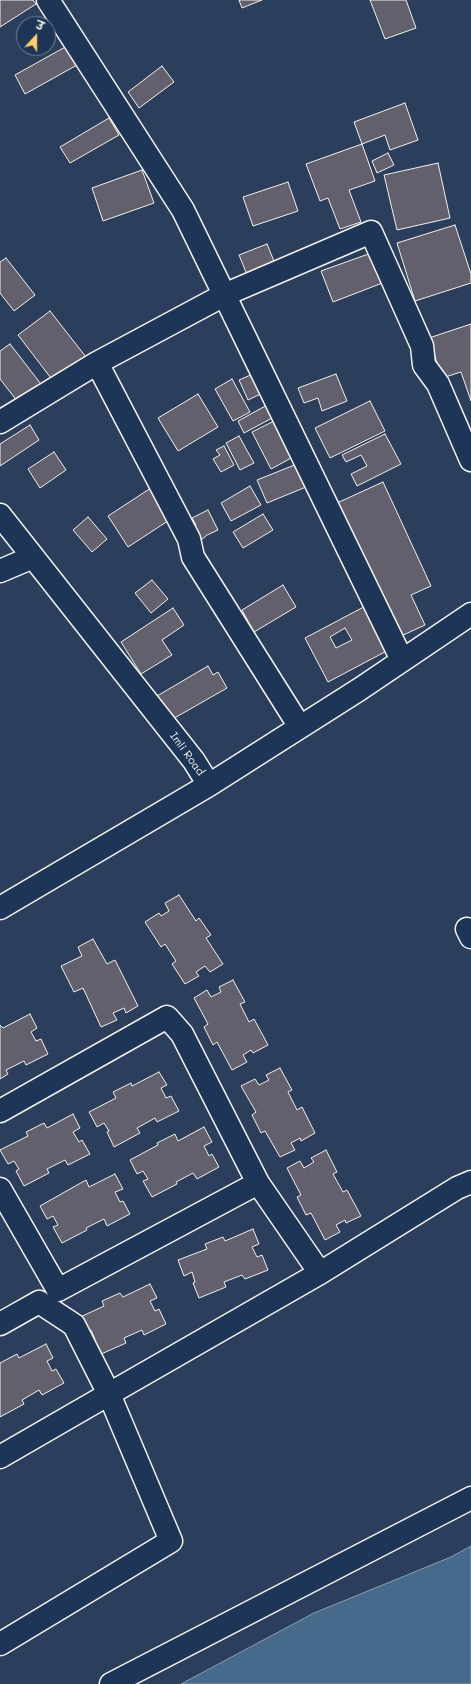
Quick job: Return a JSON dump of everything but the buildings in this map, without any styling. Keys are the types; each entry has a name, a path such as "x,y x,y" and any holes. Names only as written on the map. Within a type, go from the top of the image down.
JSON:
{"street":[{"path":"48,0 183,210 402,660"},
{"path":"0,422 96,363 224,295 371,232 422,346 424,365 438,384 471,460"},
{"path":"96,363 188,539 193,557 300,727"},
{"name":"Imli Road","path":"0,515 194,761 209,785 471,614"},
{"path":"0,570 33,557"},
{"path":"0,908 209,785"},
{"path":"0,1111 167,1017 182,1034 258,1183 320,1273"},
{"path":"0,1457 320,1273 457,1188 471,1182"},
{"path":"0,1189 58,1290 258,1183"},
{"path":"0,1324 39,1302 74,1325 109,1394 171,1541 0,1644"},
{"path":"111,1684 471,1498"}],"water":[{"path":"471,1546 471,1684 181,1684 314,1613 451,1557"}]}
